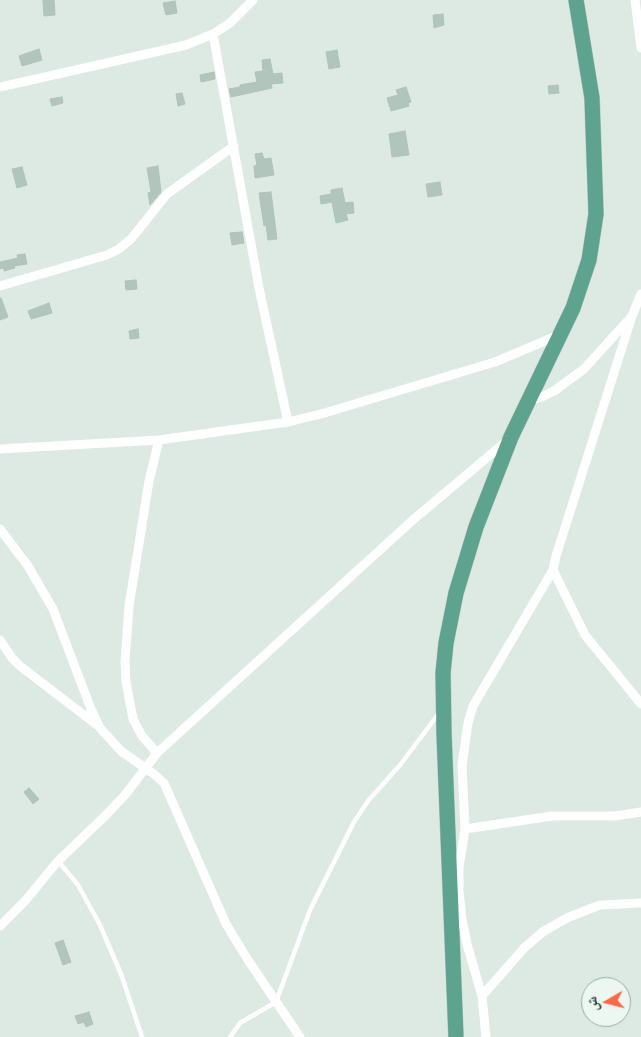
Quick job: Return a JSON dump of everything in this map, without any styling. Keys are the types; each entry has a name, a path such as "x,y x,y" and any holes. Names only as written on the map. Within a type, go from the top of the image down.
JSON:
{"main road":[{"path":"456,1037 443,706 444,656 456,593 476,527 511,437 573,308 589,260 596,214 592,98 576,0"}],"street":[{"path":"0,87 186,45 213,34 230,23 253,0"},
{"path":"635,0 641,48"},
{"path":"213,34 259,288 288,422"},
{"path":"0,286 106,255 119,249 131,239 167,194 234,146"},
{"path":"486,1037 482,996 467,944 460,905 460,867 465,829 462,765 468,723 473,706 553,570 632,316 641,294"},
{"path":"528,400 542,397 554,391 584,369 632,316"},
{"path":"0,449 159,440 288,422 321,414 495,362 561,334"},
{"path":"0,926 25,901 58,860 125,795 157,752 414,520 511,437"},
{"path":"157,752 142,736 133,719 126,682 126,662 132,587 149,481 159,440"},
{"path":"0,529 28,566 53,609 100,728"},
{"path":"553,570 584,635 641,704"},
{"path":"0,640 20,666 100,728 121,751 164,783 226,924 243,953 300,1037"},
{"path":"465,829 552,816 615,816 641,812"},
{"path":"482,996 525,947 544,931 569,917 600,905 641,903"}],"lane":[{"path":"230,1037 240,1023 276,1002 310,910 354,822 368,801 400,765 443,706"},
{"path":"58,860 78,885 100,925 121,974 142,1037"}],"building":[{"path":"43,0 54,0 55,15 44,16"},
{"path":"175,1 177,13 166,15 163,3"},
{"path":"443,14 444,25 434,28 433,15"},
{"path":"39,49 42,60 22,66 19,56"},
{"path":"337,50 340,67 329,69 326,52"},
{"path":"270,59 273,74 282,73 283,83 271,84 272,88 231,97 229,89 257,82 255,72 263,71 262,60"},
{"path":"214,72 215,79 201,82 200,75"},
{"path":"558,85 559,93 549,94 548,86"},
{"path":"406,87 411,102 408,103 409,106 391,111 387,98 398,95 396,90"},
{"path":"182,93 185,104 178,106 176,94"},
{"path":"62,97 63,103 52,106 50,99"},
{"path":"405,131 409,155 392,157 389,134"},
{"path":"262,153 264,159 271,158 274,175 255,178 254,166 257,165 255,154"},
{"path":"158,166 161,192 150,205 148,193 151,192 147,168"},
{"path":"22,167 27,185 17,188 12,169"},
{"path":"440,182 442,195 428,197 426,184"},
{"path":"342,188 345,203 353,202 354,213 346,214 348,220 336,223 332,202 321,204 320,196 331,194 331,190"},
{"path":"271,192 277,239 268,240 259,193"},
{"path":"242,232 244,243 232,245 230,233"},
{"path":"25,254 27,264 14,266 15,268 4,271 4,268 0,269 0,262 18,258 17,255"},
{"path":"136,280 137,289 126,290 125,281"},
{"path":"0,299 8,317 0,320"},
{"path":"49,303 52,313 31,319 28,311"},
{"path":"138,329 139,338 130,339 129,331"},
{"path":"29,788 39,799 33,804 24,792"},
{"path":"63,940 71,962 63,965 55,943"},
{"path":"89,1012 93,1024 86,1027 84,1022 78,1024 75,1016"}]}
